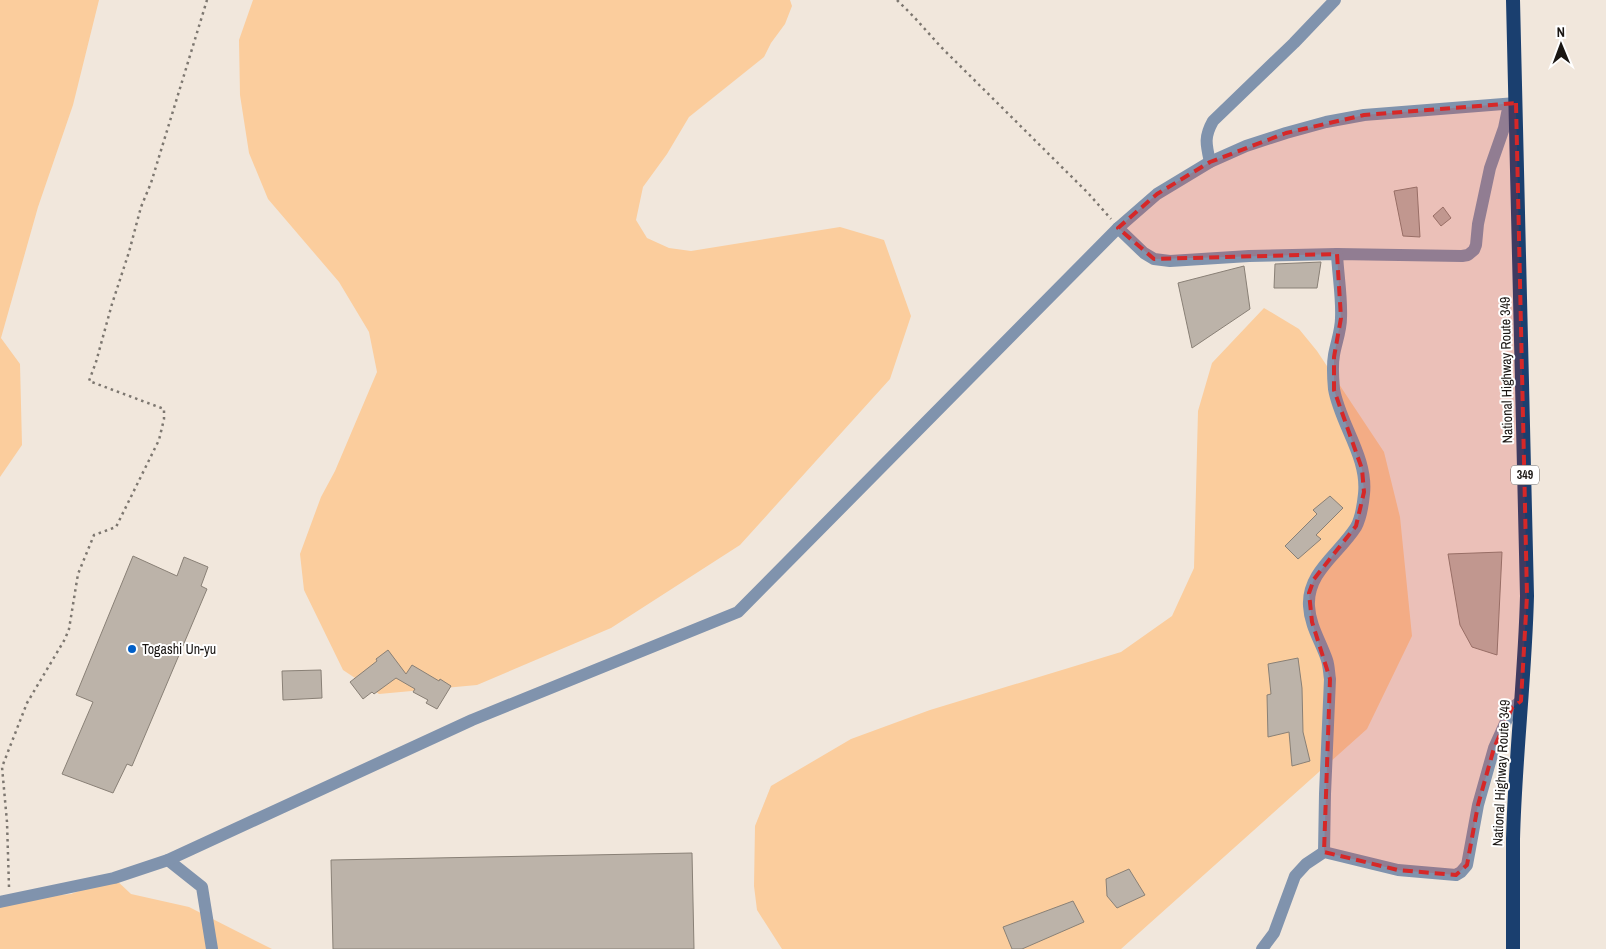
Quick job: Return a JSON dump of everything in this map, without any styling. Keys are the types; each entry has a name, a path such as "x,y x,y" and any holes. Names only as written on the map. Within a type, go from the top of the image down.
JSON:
{"highway":[{"name":"National Highway Route 349","path":"1513,949 1514,838 1527,596 1512,104 1514,0"}],"street":[{"path":"1210,162 1206,137 1213,120 1294,43 1335,0"},
{"path":"5,901 114,878 168,860 472,720 738,612 1118,228 1157,194 1210,162 1246,146 1326,122 1364,115 1512,104 1490,168 1474,250 1468,255 1337,254 1154,259 1144,253 1118,228"},
{"path":"1324,852 1330,679 1327,660 1312,622 1309,607 1310,593 1314,579 1356,526 1362,509 1364,492 1362,469 1339,407 1333,374 1341,318 1337,254"},
{"path":"1262,949 1274,933 1295,876 1306,864 1324,852 1398,870 1456,875 1461,872 1467,865 1478,805 1494,748 1512,708 1521,701"},
{"path":"168,860 202,887 212,949"}],"path":[{"path":"5,901 7,822 2,767 27,703 69,630 78,574 94,535 116,528 159,440 164,419 164,409 89,381 129,252 141,206 151,183 208,0"},
{"path":"897,0 941,47 1088,193 1118,228"}],"highlighted area":[{"path":"1516,103 1527,596 1521,701 1512,708 1494,748 1478,805 1467,865 1456,875 1398,870 1324,852 1330,679 1312,622 1309,593 1314,579 1356,526 1364,492 1362,469 1334,390 1334,357 1341,318 1337,254 1154,259 1118,228 1157,194 1210,162 1286,133 1364,115"}],"shaded area":[{"path":"0,0 99,0 73,105 38,207 1,338 20,364 22,445 0,477"},
{"path":"253,0 790,0 792,6 785,24 771,43 764,57 689,117 667,154 643,187 636,220 647,238 669,248 691,251 840,227 884,240 911,316 890,379 740,545 611,628 477,685 379,694 343,670 304,590 300,554 321,497 335,471 377,372 369,332 339,282 268,199 249,153 240,95 239,40"},
{"path":"1264,308 1299,329 1317,351 1384,452 1400,517 1412,636 1367,729 1121,949 782,949 757,910 754,886 755,826 771,786 851,739 930,710 1121,652 1172,616 1194,568 1198,411 1212,363"},
{"path":"114,878 131,894 189,907 272,949 0,949 0,901 71,894"}],"building":[{"path":"1417,187 1420,237 1403,236 1394,191"},
{"path":"1443,207 1451,218 1441,226 1433,216"},
{"path":"1321,262 1317,288 1274,288 1275,264"},
{"path":"1244,266 1250,309 1192,348 1178,283"},
{"path":"1330,496 1343,508 1316,535 1321,539 1298,559 1285,546 1317,514 1313,510"},
{"path":"1502,552 1497,655 1472,647 1460,625 1448,554"},
{"path":"133,556 177,576 184,557 208,567 201,586 207,589 132,766 127,764 113,793 62,774 93,702 76,695"},
{"path":"388,650 406,674 412,665 451,686 437,709 426,703 428,700 413,692 415,689 396,678 374,694 372,692 363,699 350,682"},
{"path":"1298,658 1302,688 1303,732 1310,761 1292,766 1289,732 1268,737 1267,695 1271,694 1268,664"},
{"path":"321,670 322,698 283,700 282,671"},
{"path":"692,853 694,949 333,949 331,860"},
{"path":"1129,869 1145,895 1117,908 1107,896 1106,879"},
{"path":"1073,901 1084,922 1022,949 1012,949 1003,927"}],"place":[{"name":"Togashi Un-yu","path":"132,649"}]}
